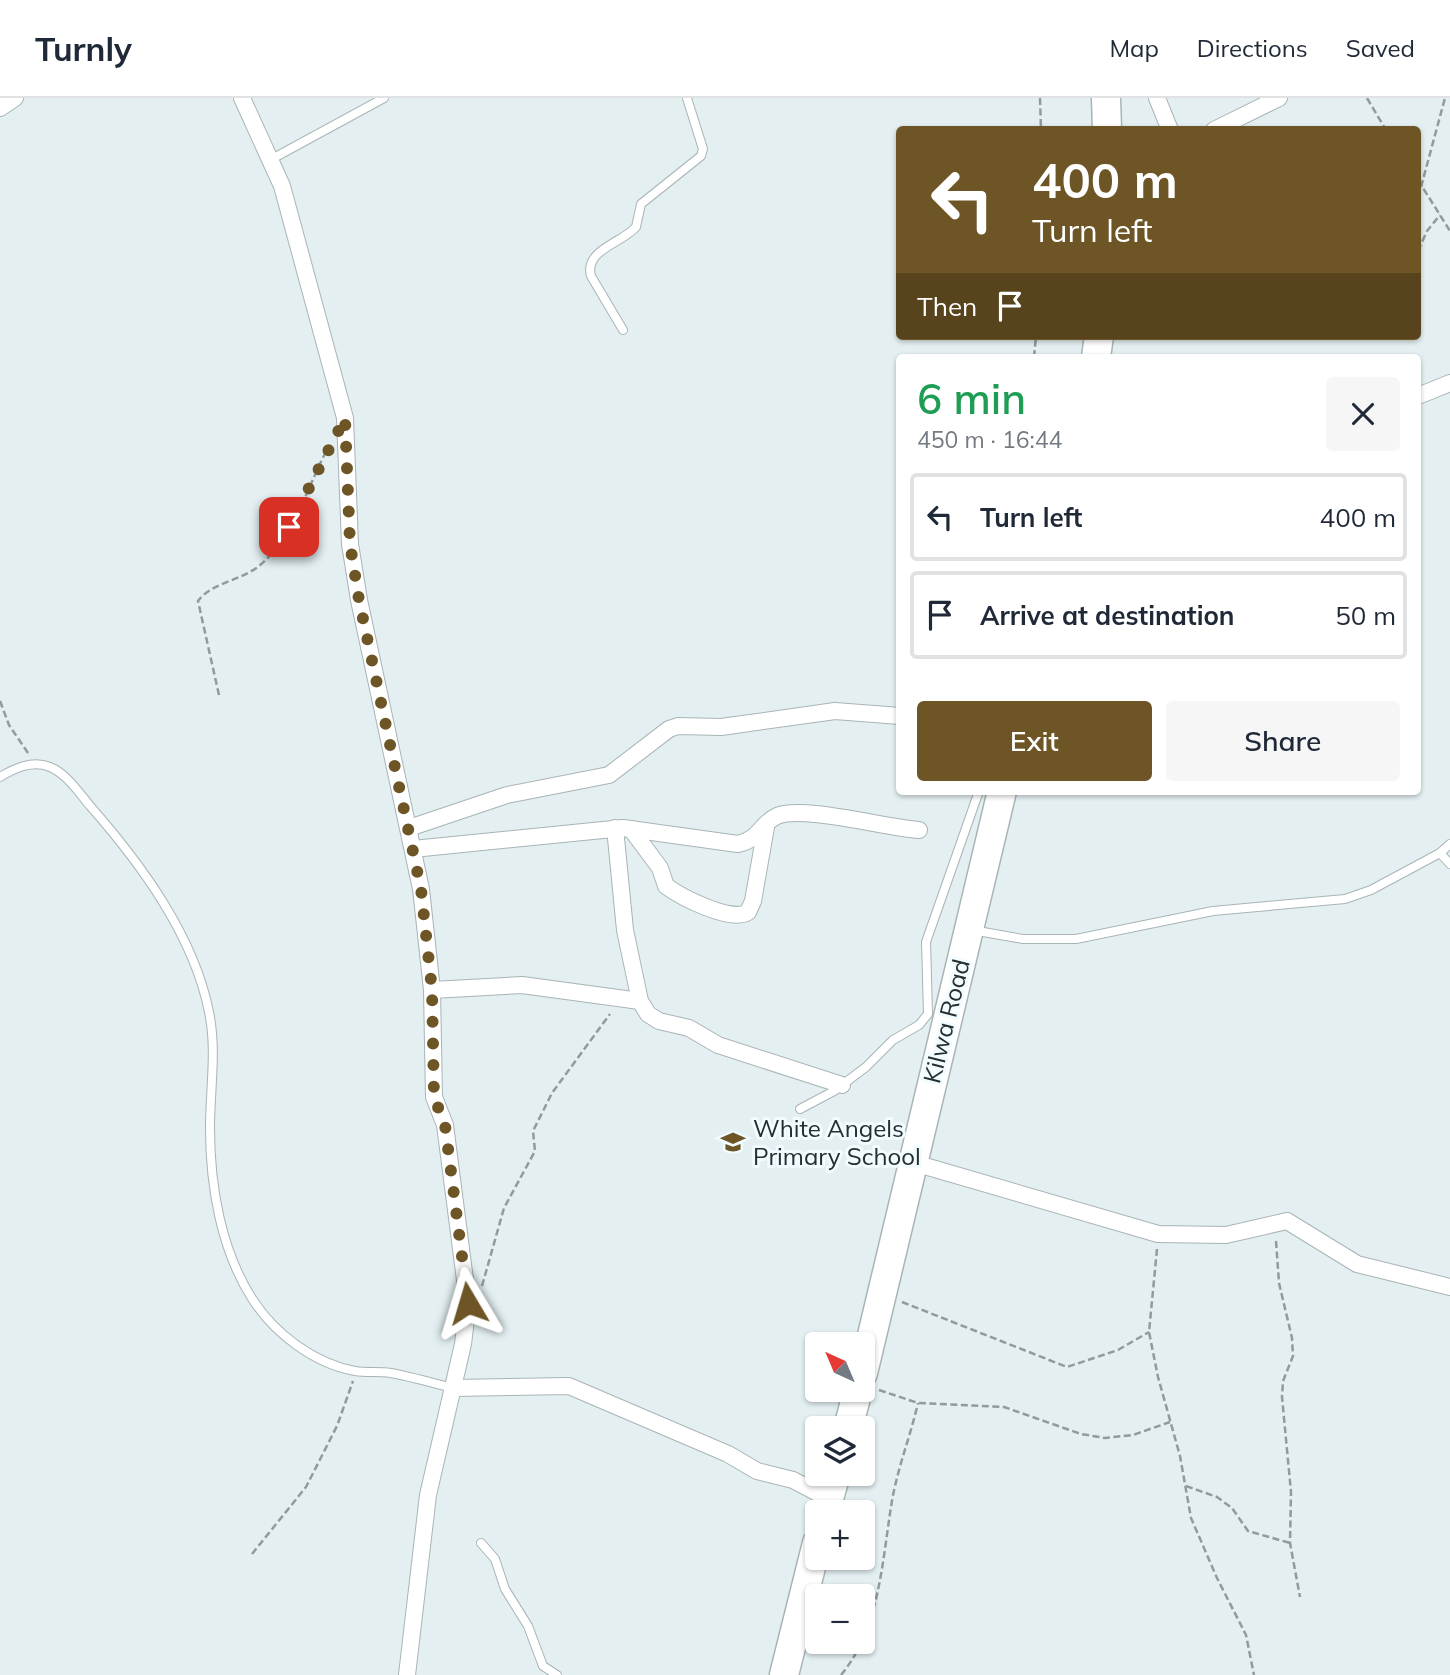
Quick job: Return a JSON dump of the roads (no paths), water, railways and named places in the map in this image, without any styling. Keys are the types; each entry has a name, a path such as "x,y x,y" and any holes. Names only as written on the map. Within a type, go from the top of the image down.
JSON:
{"highway":[{"path":"1106,98 1107,126"},
{"name":"Kilwa Road","path":"875,1332 911,1162 1001,795"},
{"path":"784,1675 810,1570"}],"street":[{"path":"0,108 15,98"},
{"path":"242,98 282,186 345,418 350,544 421,889 432,990 434,1097 445,1125 468,1303 467,1325 428,1495 407,1675"},
{"path":"1157,98 1168,126"},
{"path":"1222,126 1279,98"},
{"path":"1421,395 1450,383"},
{"path":"409,828 507,795 609,775 669,729 678,726 720,727 835,711 896,716"},
{"path":"414,849 623,829 738,844 754,839 779,815 821,815 919,830"},
{"path":"623,829 660,868 666,886 692,902 740,915 748,912 752,901 766,827"},
{"path":"623,829 623,918 640,1001 648,1014 659,1021 689,1028 718,1045 842,1085"},
{"path":"432,990 522,985 640,1001"},
{"path":"911,1162 1158,1234 1214,1236 1287,1221 1357,1264 1450,1287"},
{"path":"453,1388 569,1387 728,1454 757,1471 793,1480 830,1495"}],"lane":[{"path":"270,160 384,98"},
{"path":"623,330 591,276 592,260 632,232 638,223 641,204 701,156 703,149 687,98"},
{"path":"0,777 16,767 36,764 47,766 67,779 145,875 176,928 203,989 213,1054 211,1172 234,1265 254,1301 274,1324 321,1362 357,1371 389,1373 453,1388"},
{"path":"800,1109 842,1085 866,1067 893,1040 919,1025 928,1014 926,942 978,795"},
{"path":"969,929 1023,939 1076,939 1213,911 1345,899 1371,890 1440,853 1450,844"},
{"path":"1440,853 1450,864"},
{"path":"481,1543 495,1559 505,1589 528,1626 543,1666 557,1675"}],"place":[{"name":"White Angels Primary School","path":"733,1142"}]}
